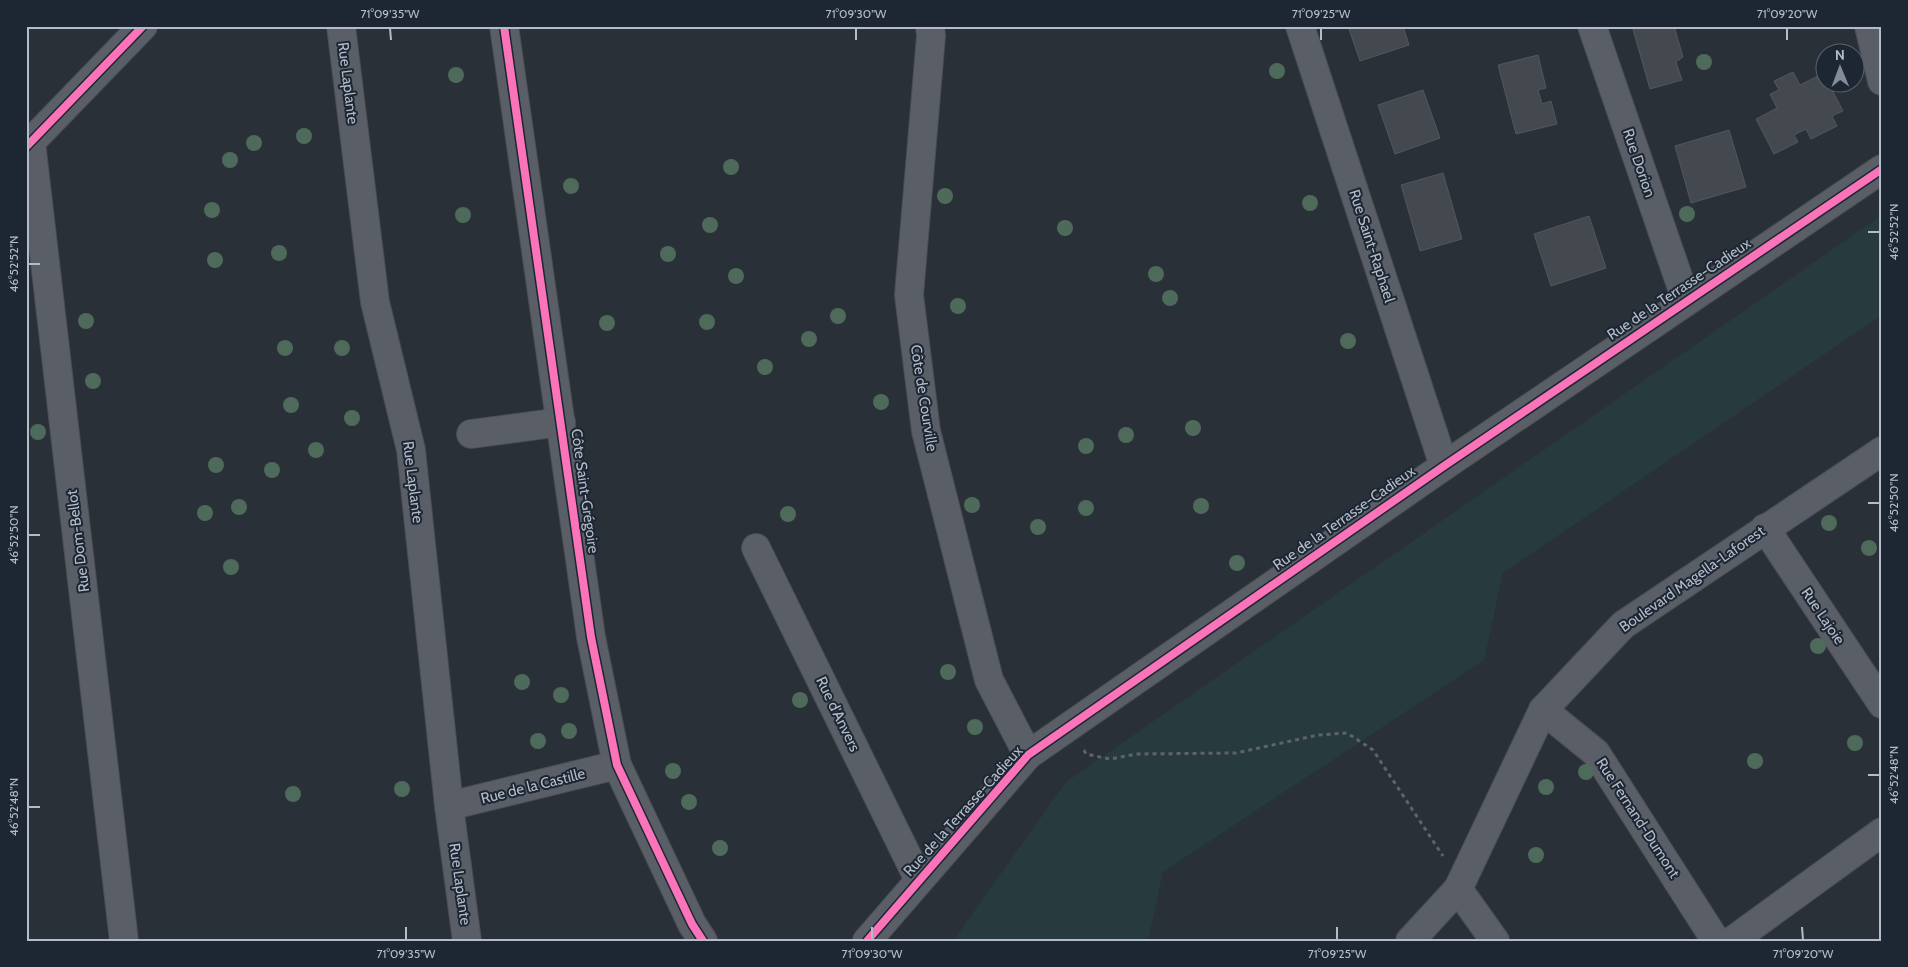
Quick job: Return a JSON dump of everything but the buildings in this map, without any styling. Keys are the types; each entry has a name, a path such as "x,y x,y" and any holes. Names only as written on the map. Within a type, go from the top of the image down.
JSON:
{"street":[{"path":"29,145 144,26"},
{"name":"Rue Laplante","path":"341,26 375,302 411,450 449,806 467,941"},
{"name":"Côte Saint-Grégoire","path":"504,26 591,637 618,765 692,924 702,941"},
{"name":"Côte de Courville","path":"930,26 931,36 909,295 926,431 989,680 1028,755"},
{"name":"Rue Saint-Raphael","path":"1300,26 1444,466"},
{"name":"Rue Dorion","path":"1592,26 1686,300"},
{"path":"1868,26 1882,81"},
{"name":"Rue Dom-Bellot","path":"29,145 124,941"},
{"name":"Rue de la Terrasse-Cadieux","path":"867,941 1028,755 1444,466 1686,300 1882,169"},
{"path":"471,434 561,422"},
{"name":"Boulevard Magella-Laforest","path":"1410,941 1458,889 1543,710 1623,625 1882,451"},
{"name":"Rue Lajoie","path":"1765,528 1882,704"},
{"name":"Rue d'Anvers","path":"756,548 919,880"},
{"name":"Rue Fernand-Dumont","path":"1543,710 1596,753 1716,941"},
{"name":"Rue de la Castille","path":"449,806 618,765"},
{"path":"1732,941 1882,832"},
{"path":"1458,889 1495,941"}],"path":[{"path":"1086,754 1110,759 1136,754 1236,753 1318,735 1347,733 1373,750 1446,861 1476,852"}],"green space":[{"path":"1882,215 1882,315 1503,573 1484,660 1163,872 1148,941 953,941 1066,782"}],"cycle path":[{"path":"26,147 143,26"},
{"path":"504,26 591,637 617,765 692,924 703,941"},
{"path":"867,941 1028,755 1444,466 1882,169"}]}
